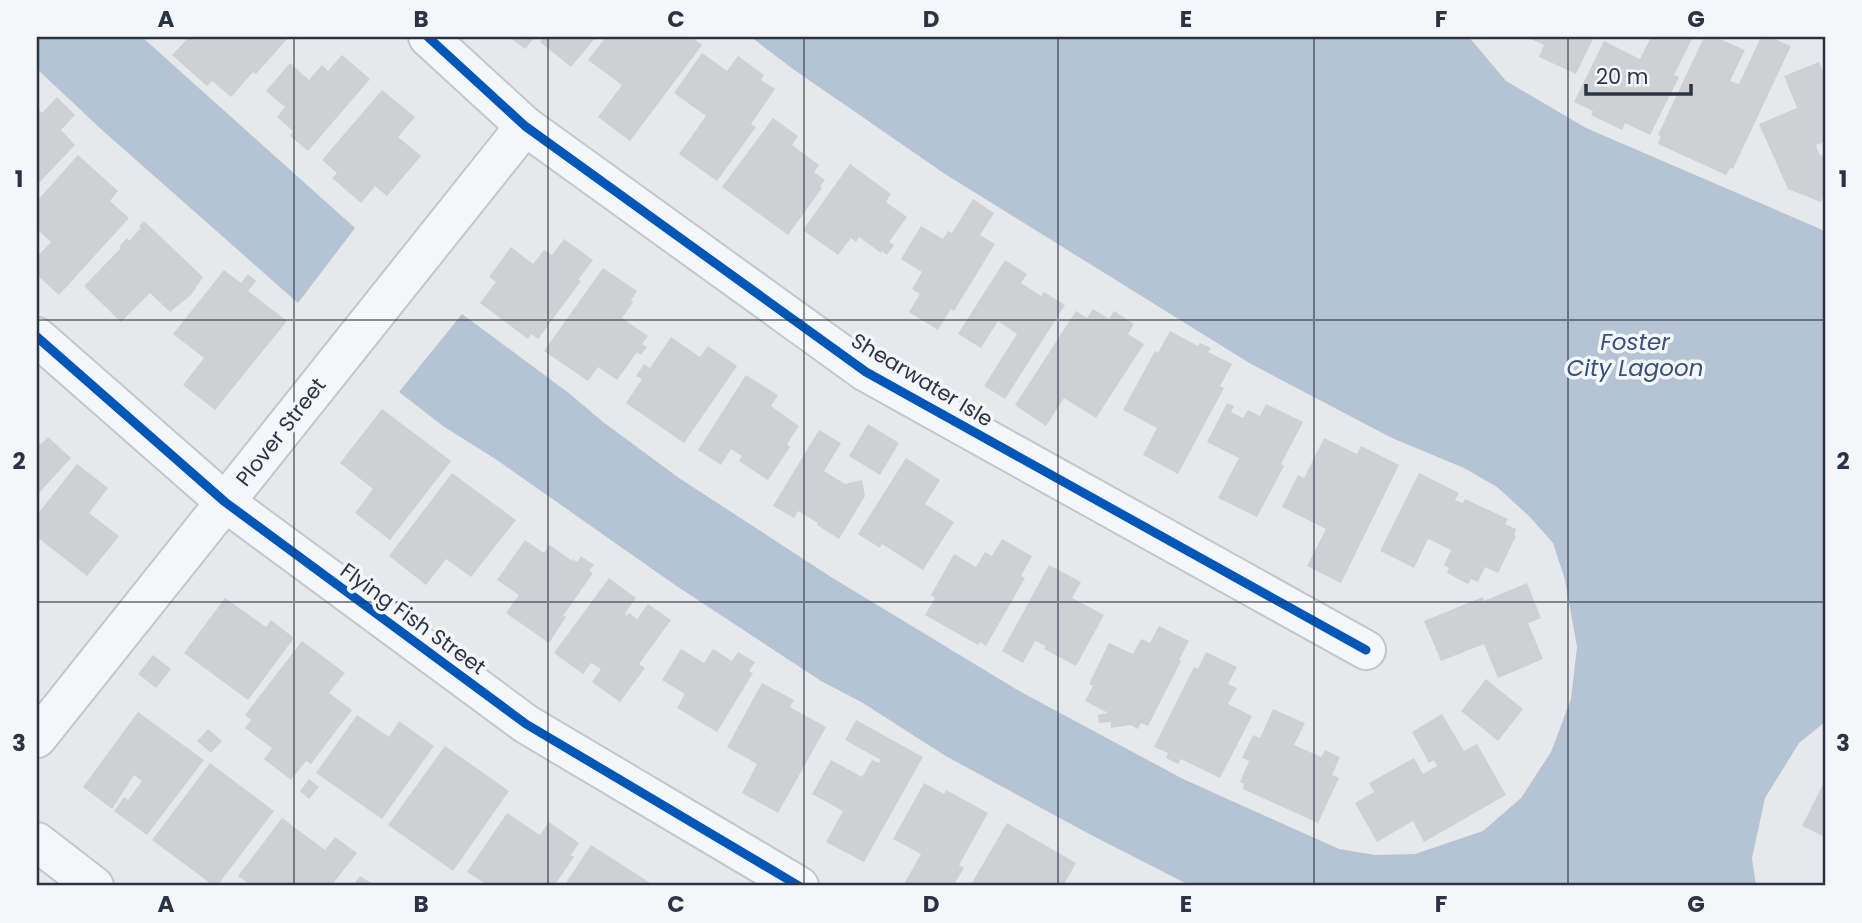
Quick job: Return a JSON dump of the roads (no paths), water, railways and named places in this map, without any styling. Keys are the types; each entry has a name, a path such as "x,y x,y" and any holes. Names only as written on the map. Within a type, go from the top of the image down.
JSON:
{"street":[{"name":"Shearwater Isle","path":"428,37 525,126 866,372 1366,650"},
{"name":"Plover Street","path":"37,738 525,126"},
{"name":"Flying Fish Street","path":"37,337 225,502 526,724 799,886"},
{"path":"37,842 94,886"}],"water":[{"path":"37,37 142,37 355,228 298,303 37,69"},
{"name":"Foster City Lagoon","path":"751,37 1469,37 1506,81 1586,128 1825,231 1825,722 1799,743 1765,798 1752,858 1756,886 1191,886 944,755 863,703 821,681 675,585 497,460 443,426 399,392 462,314 679,478 831,577 1021,692 1183,779 1339,849 1375,855 1415,854 1483,831 1521,798 1551,752 1571,699 1577,647 1565,580 1553,543 1529,516 1497,487 1464,468 1392,438 1251,364 945,174"}]}
